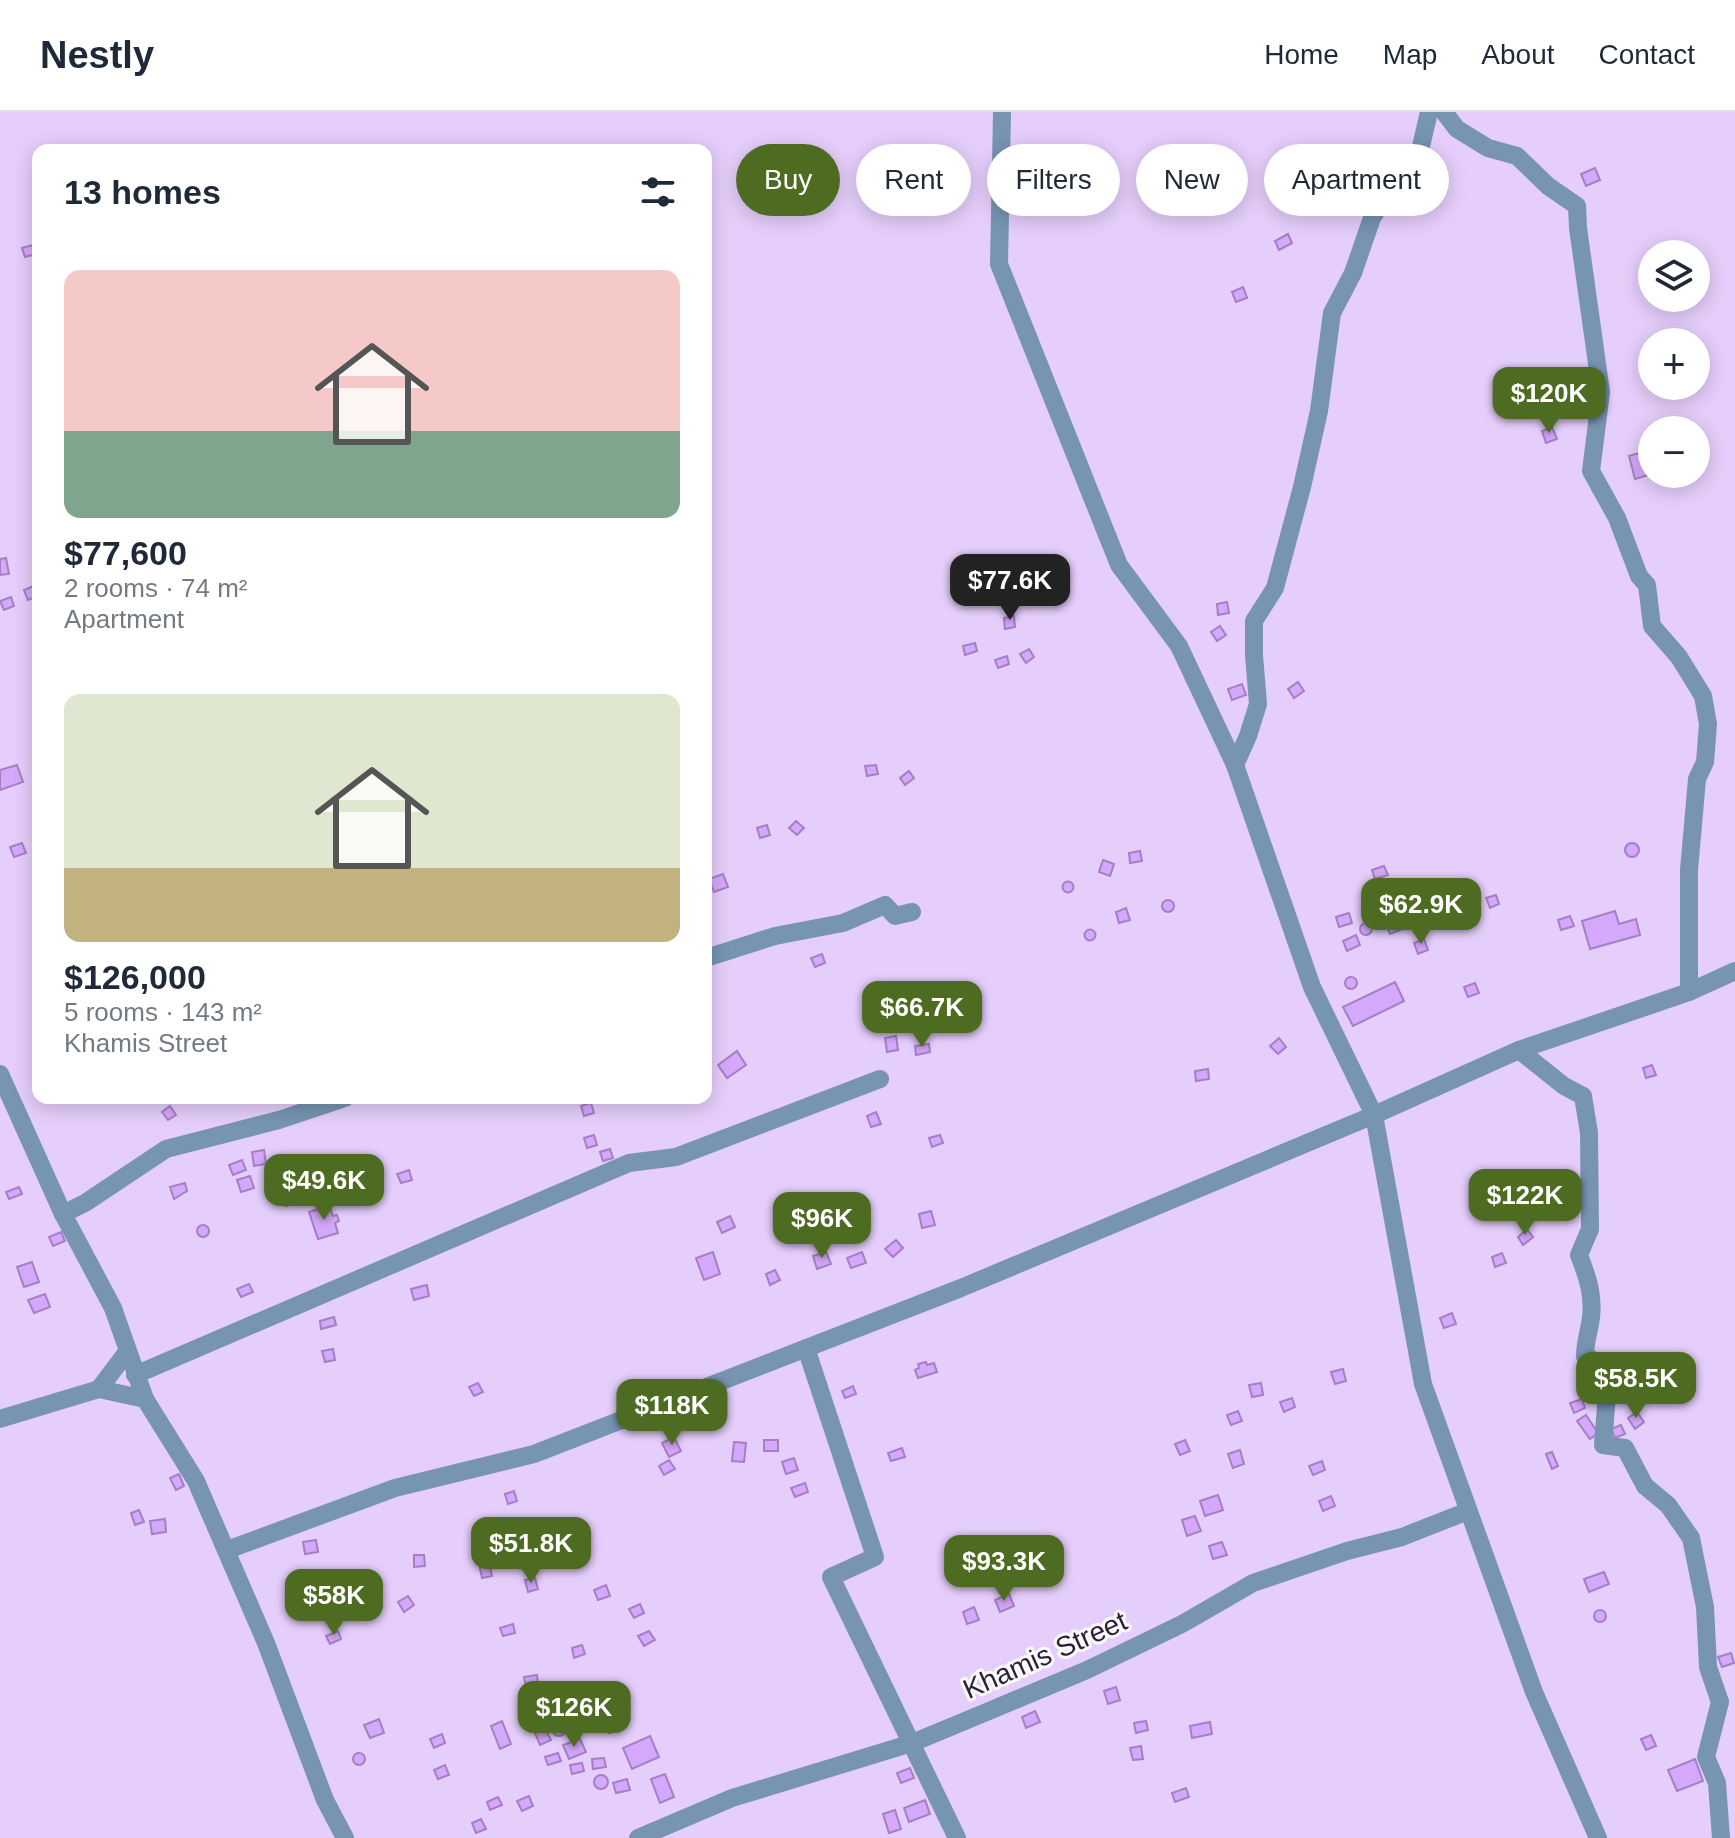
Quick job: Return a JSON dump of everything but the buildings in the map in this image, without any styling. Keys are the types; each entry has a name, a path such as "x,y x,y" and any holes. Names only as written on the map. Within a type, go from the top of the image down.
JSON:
{"street":[{"path":"1002,112 999,264 1119,565 1179,646 1235,765 1312,987 1374,1115 1423,1384 1534,1692 1598,1838"},
{"path":"1235,765 1258,704 1254,621 1275,588 1302,487 1319,411 1332,313 1353,273 1372,218 1395,182 1419,155 1429,112"},
{"path":"1444,112 1457,129 1488,148 1517,156 1548,186 1577,206 1601,392 1591,471 1617,518 1639,576 1647,585 1652,626 1679,657 1703,696 1708,724 1705,762 1697,779 1689,870 1689,992"},
{"path":"712,956 775,936 843,923 885,905 895,916 912,912"},
{"path":"227,1550 395,1488 534,1454 961,1288 1374,1115 1519,1050 1689,992 1735,971"},
{"path":"1519,1050 1564,1086 1583,1096 1591,1178 1590,1229 1579,1255 1591,1289 1591,1322 1585,1356 1609,1368 1603,1445 1625,1448 1645,1486 1668,1505 1691,1538 1705,1607 1708,1667 1720,1702 1706,1757 1717,1783 1721,1838"},
{"path":"0,1074 63,1214 113,1308 145,1399 196,1481 266,1643 325,1800 345,1838"},
{"path":"135,1375 629,1163 676,1157 880,1079"},
{"path":"63,1214 85,1203 166,1149 279,1120 327,1104"},
{"path":"806,1348 875,1557 831,1577 957,1838"},
{"path":"99,1389 127,1352"},
{"path":"0,1419 99,1389 145,1399"},
{"name":"Khamis Street","path":"638,1838 732,1798 912,1743 1087,1670 1182,1624 1253,1583 1347,1551 1402,1537 1468,1511"}]}
